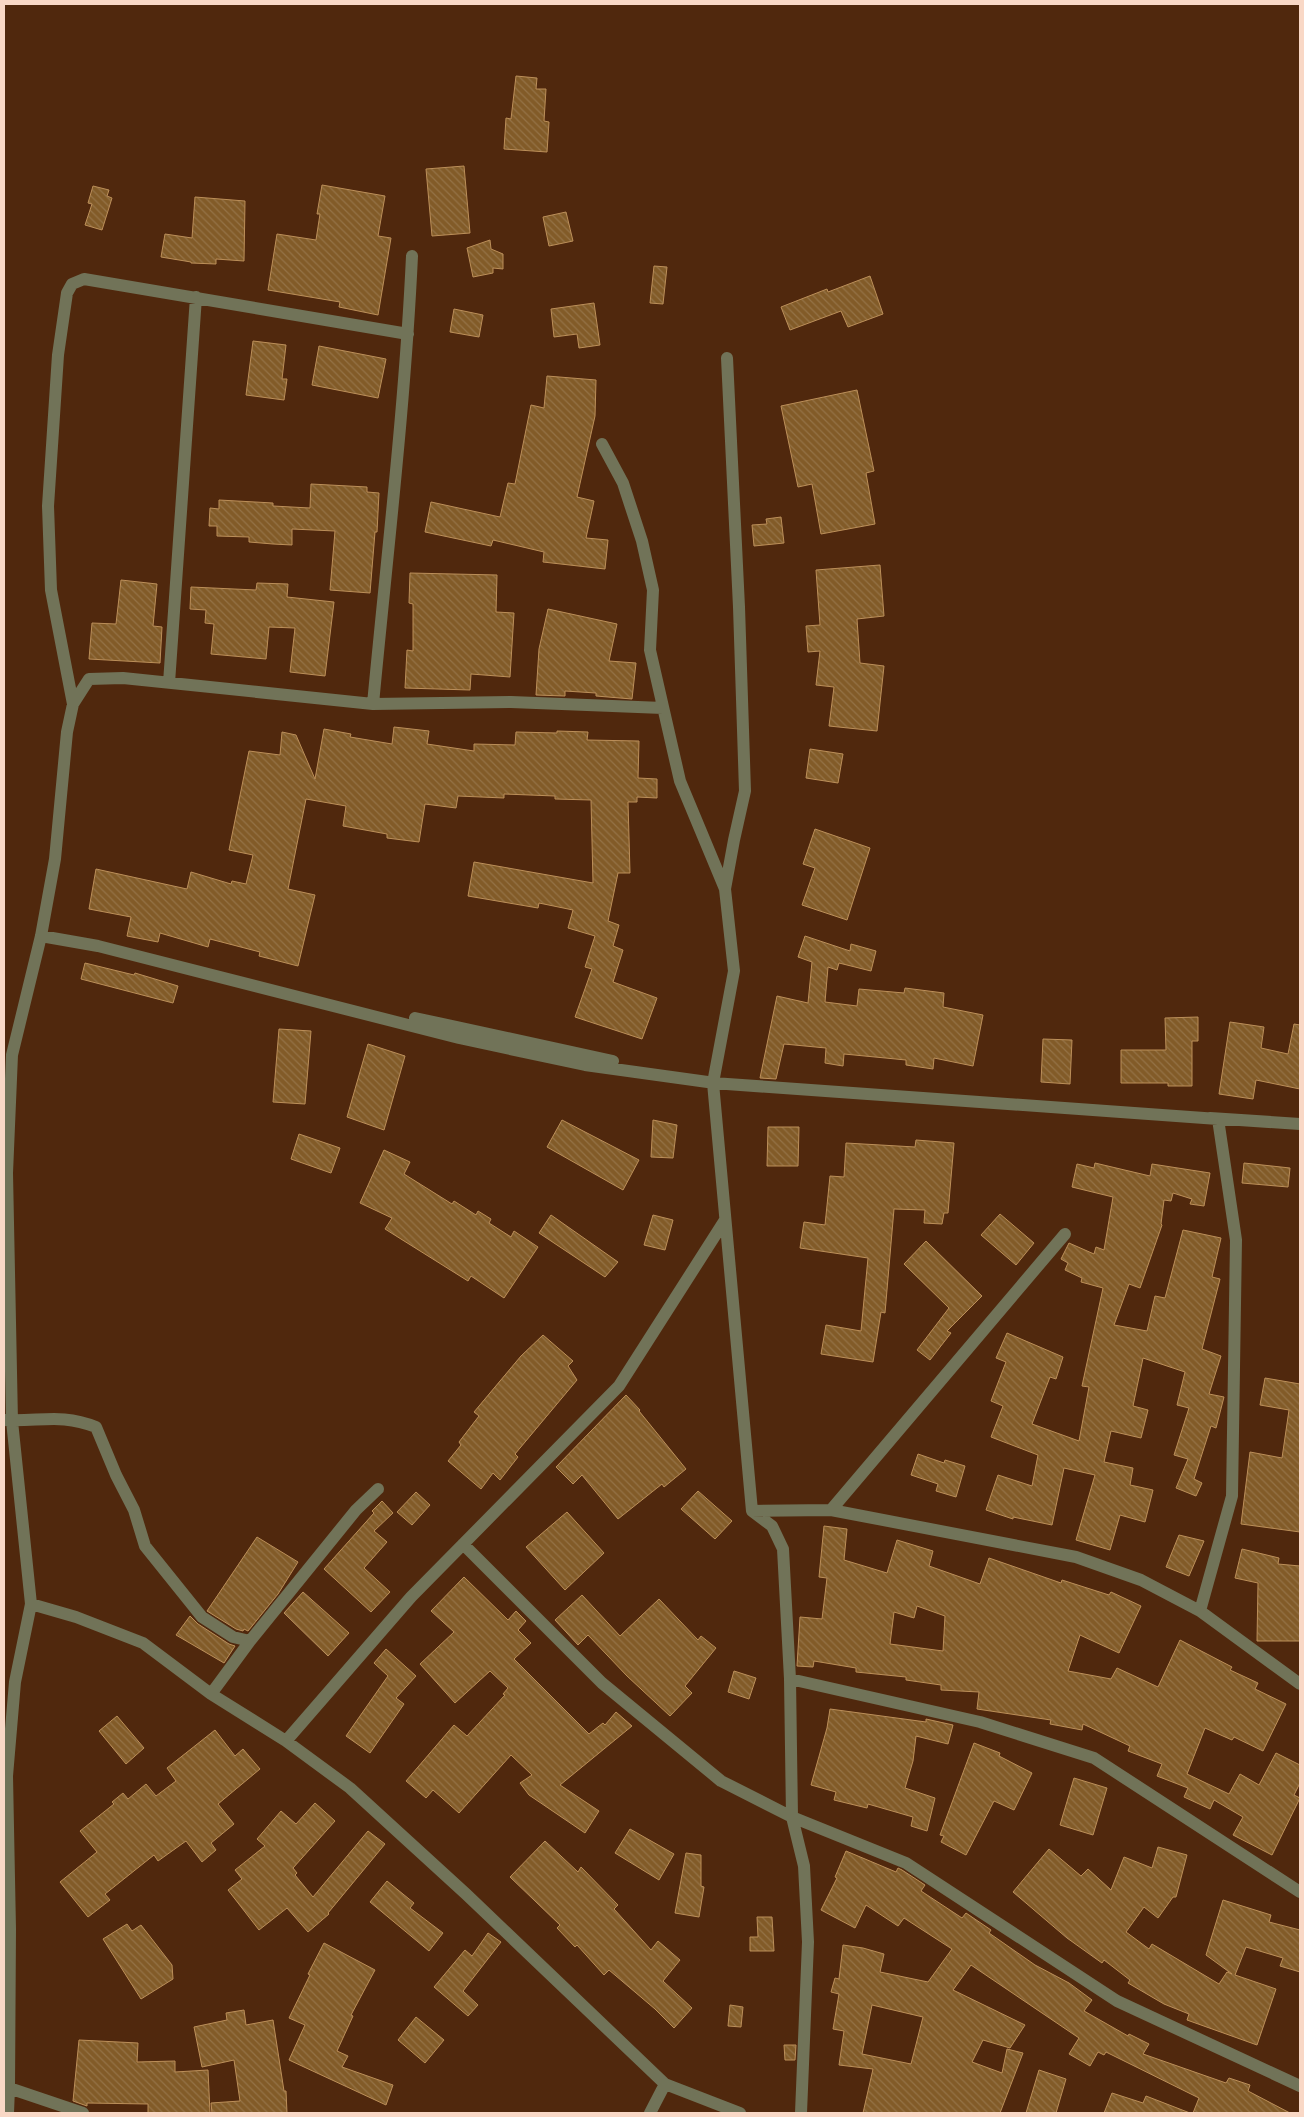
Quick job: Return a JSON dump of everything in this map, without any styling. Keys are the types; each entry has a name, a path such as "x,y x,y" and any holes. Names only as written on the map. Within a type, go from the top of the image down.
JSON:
{"street":[{"path":"373,704 408,334 412,256"},
{"path":"73,704 51,590 48,506 58,355 68,293 72,284 84,279 408,334"},
{"path":"168,683 196,297"},
{"path":"727,358 739,607 745,791 726,889 734,971 713,1084 752,1512 772,1526 783,1549 790,1679 792,1817 804,1866 808,1942 801,2113"},
{"path":"602,444 624,483 642,541 653,590 650,650 680,781 726,889"},
{"path":"8,2113 10,2088 10,1929 7,1776 14,1682 30,1604 8,1420 7,1173 12,1055 41,936 55,859 67,732 73,704 89,679 123,678 373,704 511,702 663,708"},
{"path":"41,936 124,944 395,1014 713,1084 1300,1124"},
{"path":"1200,1611 1232,1496 1236,1240 1218,1119"},
{"path":"286,1741 411,1597 619,1386 725,1220"},
{"path":"831,1510 1065,1234"},
{"path":"8,1420 63,1418 82,1421 96,1427 116,1475 134,1510 145,1546 202,1617 233,1637 250,1640"},
{"path":"211,1694 250,1640 350,1517 378,1489"},
{"path":"752,1512 831,1510 1076,1557 1141,1580 1200,1611 1300,1684"},
{"path":"463,1544 602,1683 721,1781 792,1817 906,1863 1117,2001 1300,2086"},
{"path":"30,1604 76,1617 143,1643 211,1694 286,1741 357,1794 466,1894 665,2084 740,2113"},
{"path":"790,1679 980,1722 1094,1758 1300,1892"},
{"path":"650,2113 665,2084"},
{"path":"10,2088 83,2113"}],"building":[{"path":"516,76 537,78 536,89 546,89 544,121 549,122 547,152 504,149 506,118 511,119"},
{"path":"464,166 470,233 432,236 426,169"},
{"path":"322,185 385,196 378,236 391,238 378,315 339,307 340,302 268,290 277,234 316,240 320,214 317,214"},
{"path":"93,186 109,190 107,196 112,198 102,230 85,225 92,204 88,203"},
{"path":"195,197 245,201 244,261 216,259 216,264 191,263 161,257 165,234 192,238"},
{"path":"566,212 573,241 549,246 543,217"},
{"path":"490,240 491,249 503,254 503,269 493,268 493,273 473,277 467,248"},
{"path":"654,266 667,267 663,304 650,303"},
{"path":"870,276 883,314 848,327 841,311 790,330 781,307 827,289 828,292"},
{"path":"594,303 600,345 579,348 577,334 554,337 551,309"},
{"path":"454,309 483,315 479,337 450,332"},
{"path":"253,341 286,345 282,379 287,379 284,400 246,395"},
{"path":"319,346 386,359 378,398 312,385"},
{"path":"547,376 596,380 595,416 577,497 594,501 586,538 608,540 605,569 543,562 544,552 493,540 491,546 425,532 431,502 500,517 508,483 515,484 531,405 544,408"},
{"path":"857,390 874,471 866,473 875,524 821,534 812,484 798,487 781,406"},
{"path":"311,484 367,487 367,492 379,493 377,532 375,532 370,593 330,590 335,531 292,529 292,545 249,542 249,537 217,536 217,526 209,526 210,508 219,509 219,500 273,503 273,506 310,508"},
{"path":"781,517 784,543 754,546 752,525 767,524 766,519"},
{"path":"880,565 884,616 857,619 860,663 884,666 877,731 829,726 834,687 816,685 820,651 808,652 806,626 820,625 816,570"},
{"path":"410,573 497,575 496,612 514,613 510,677 471,674 470,690 405,688 407,650 413,651 413,604 409,603"},
{"path":"121,580 157,584 153,626 162,627 160,663 89,659 92,623 116,624"},
{"path":"257,583 288,584 287,597 334,602 325,676 290,672 295,628 269,627 266,659 211,654 214,624 205,623 206,610 190,609 191,587 256,590"},
{"path":"548,609 617,624 609,661 636,663 632,699 596,696 596,693 565,691 565,696 536,695 539,649"},
{"path":"394,727 429,731 427,744 474,751 474,744 515,745 516,732 588,732 587,740 639,741 638,778 657,779 657,798 637,797 637,802 628,802 630,873 618,873 608,921 619,925 613,946 623,950 613,982 657,998 642,1039 575,1017 592,969 585,967 595,936 568,928 573,910 539,903 538,908 468,896 474,862 593,883 591,800 555,799 555,796 504,794 504,798 458,796 456,808 425,804 419,842 387,838 387,834 343,826 346,806 306,799 288,889 315,895 298,966 259,956 260,952 210,939 208,947 160,933 158,942 127,936 131,917 89,909 96,869 187,889 191,872 231,884 232,881 246,884 253,855 229,850 249,751 280,755 282,732 296,735 315,779 324,729 351,734 350,737 392,744"},
{"path":"810,749 843,754 838,783 806,778"},
{"path":"815,829 870,848 847,920 802,905 815,868 803,864"},
{"path":"805,936 850,951 851,944 876,951 871,971 839,963 837,970 828,967 825,1002 857,1006 859,989 904,993 905,988 944,993 943,1007 983,1015 973,1066 934,1058 933,1069 906,1065 906,1060 844,1054 843,1066 825,1063 826,1048 784,1044 776,1079 760,1078 777,996 808,1003 812,962 798,957"},
{"path":"85,963 134,975 135,973 178,986 173,1003 81,979"},
{"path":"1198,1017 1198,1041 1192,1041 1192,1086 1168,1086 1168,1083 1121,1083 1121,1050 1166,1050 1165,1018"},
{"path":"1230,1022 1264,1027 1261,1048 1288,1054 1294,1024 1300,1025 1300,1089 1256,1080 1253,1099 1219,1094"},
{"path":"279,1029 311,1031 305,1104 273,1102"},
{"path":"1043,1039 1072,1040 1070,1084 1041,1082"},
{"path":"368,1044 405,1056 384,1130 347,1117"},
{"path":"562,1120 639,1160 623,1190 547,1147"},
{"path":"653,1120 677,1125 673,1158 651,1157"},
{"path":"768,1127 799,1127 798,1166 767,1166"},
{"path":"299,1134 340,1148 331,1173 291,1159"},
{"path":"916,1140 954,1143 948,1213 944,1213 942,1224 924,1223 925,1210 894,1209 885,1313 881,1312 873,1362 821,1354 826,1325 861,1331 868,1258 800,1248 804,1222 825,1225 830,1176 844,1177 846,1143 915,1147"},
{"path":"384,1150 410,1162 404,1174 452,1204 454,1201 476,1215 478,1211 491,1219 489,1223 511,1237 514,1231 538,1247 504,1298 471,1276 468,1281 385,1229 392,1218 360,1203"},
{"path":"1095,1163 1150,1176 1152,1164 1210,1173 1204,1206 1190,1204 1192,1199 1173,1193 1171,1201 1164,1200 1162,1225 1140,1288 1129,1284 1114,1325 1147,1331 1155,1296 1165,1298 1183,1230 1221,1238 1212,1277 1220,1279 1202,1349 1221,1356 1209,1394 1224,1397 1216,1428 1211,1426 1194,1479 1202,1483 1196,1496 1176,1488 1188,1459 1174,1455 1189,1408 1177,1405 1185,1372 1143,1358 1133,1406 1148,1410 1141,1438 1111,1431 1104,1462 1133,1468 1130,1485 1153,1490 1145,1522 1120,1515 1110,1550 1076,1540 1095,1475 1064,1468 1052,1525 1013,1517 1013,1519 986,1510 998,1475 1032,1486 1038,1455 991,1437 1003,1406 991,1401 1006,1362 996,1358 1007,1333 1063,1357 1056,1379 1050,1377 1032,1424 1079,1441 1089,1387 1082,1386 1103,1288 1081,1282 1082,1278 1065,1270 1068,1263 1061,1259 1069,1243 1094,1254 1096,1247 1104,1250 1113,1197 1072,1187 1077,1164 1094,1168"},
{"path":"1244,1163 1290,1168 1288,1187 1242,1183"},
{"path":"1000,1214 1034,1243 1016,1265 981,1235"},
{"path":"551,1215 618,1262 605,1277 539,1233"},
{"path":"653,1215 673,1220 665,1250 644,1245"},
{"path":"926,1241 982,1296 947,1331 951,1333 930,1360 917,1350 949,1308 904,1264"},
{"path":"543,1335 573,1361 568,1366 577,1380 515,1454 518,1457 500,1480 493,1473 481,1489 448,1461 461,1445 459,1442 479,1416 474,1412 521,1356"},
{"path":"1265,1378 1300,1384 1300,1532 1241,1524 1250,1452 1282,1458 1289,1410 1260,1405"},
{"path":"626,1395 686,1469 664,1487 662,1484 618,1519 582,1475 573,1484 556,1467"},
{"path":"918,1454 944,1463 945,1460 965,1466 956,1497 936,1491 938,1484 911,1475"},
{"path":"698,1491 732,1521 715,1539 681,1509"},
{"path":"416,1492 430,1505 412,1525 397,1512"},
{"path":"382,1501 393,1513 374,1531 387,1542 364,1568 390,1592 371,1612 324,1569 374,1513 372,1511"},
{"path":"567,1512 604,1553 565,1590 526,1547"},
{"path":"824,1526 847,1529 844,1560 887,1573 897,1540 933,1551 929,1566 980,1584 989,1558 1061,1583 1062,1580 1109,1595 1111,1592 1141,1606 1119,1653 1080,1635 1068,1671 1111,1679 1117,1668 1158,1687 1180,1640 1232,1667 1230,1670 1258,1683 1255,1689 1286,1704 1263,1751 1234,1737 1232,1740 1205,1728 1187,1774 1229,1794 1240,1774 1259,1785 1276,1753 1300,1765 1300,1783 1294,1795 1300,1798 1272,1855 1233,1835 1243,1817 1214,1800 1210,1809 1184,1797 1188,1788 1157,1776 1162,1764 1128,1751 1130,1746 1083,1724 1082,1730 1050,1724 1051,1720 977,1709 979,1692 941,1690 941,1685 906,1680 906,1677 856,1672 856,1668 814,1661 813,1667 797,1666 800,1617 822,1619 827,1578 819,1577","holes":["917,1606 945,1616 943,1651 890,1644 894,1612 914,1618"]},
{"path":"1179,1535 1204,1541 1189,1576 1166,1567"},
{"path":"257,1537 298,1562 278,1594 248,1631 244,1629 243,1631 236,1629 207,1611"},
{"path":"1242,1549 1279,1558 1278,1564 1300,1566 1300,1641 1257,1641 1258,1583 1235,1578"},
{"path":"464,1577 508,1620 516,1611 526,1621 518,1630 531,1643 514,1659 589,1734 603,1723 605,1725 616,1712 632,1726 560,1785 599,1811 585,1833 529,1795 520,1783 532,1775 511,1755 459,1813 433,1790 426,1798 406,1781 454,1725 467,1736 505,1695 503,1694 508,1688 490,1671 455,1703 420,1664 454,1632 431,1611"},
{"path":"303,1592 349,1633 328,1656 284,1613"},
{"path":"582,1595 620,1636 659,1599 698,1640 701,1636 716,1648 685,1686 692,1693 670,1716 627,1676 588,1635 578,1645 555,1620"},
{"path":"190,1616 198,1624 235,1646 224,1663 176,1635"},
{"path":"386,1649 416,1676 396,1698 404,1704 370,1753 346,1736 388,1676 374,1663"},
{"path":"734,1671 756,1678 749,1699 728,1692"},
{"path":"830,1709 926,1722 926,1719 953,1725 948,1744 916,1736 913,1761 905,1788 935,1798 927,1831 911,1826 913,1817 868,1804 867,1808 834,1800 836,1792 811,1785 827,1728"},
{"path":"117,1716 144,1748 126,1764 99,1731"},
{"path":"215,1730 235,1756 243,1749 260,1769 218,1804 234,1824 211,1843 216,1850 202,1862 186,1841 158,1861 154,1855 105,1894 110,1900 88,1917 60,1882 97,1852 80,1831 114,1804 112,1802 123,1793 128,1799 146,1784 156,1796 176,1781 167,1768"},
{"path":"974,1743 1000,1753 999,1756 1032,1773 1014,1810 994,1801 966,1855 941,1842 944,1836 940,1835"},
{"path":"1074,1778 1107,1788 1093,1835 1060,1825"},
{"path":"315,1803 335,1821 293,1868 297,1873 295,1875 313,1897 368,1831 385,1844 329,1914 308,1932 287,1908 259,1930 228,1890 242,1879 235,1870 265,1846 257,1839 281,1811 296,1824"},
{"path":"630,1829 674,1854 659,1880 615,1853"},
{"path":"545,1841 578,1872 581,1867 618,1905 614,1909 651,1950 658,1941 680,1960 663,1981 692,2008 674,2028 655,2009 609,1970 604,1975 577,1945 575,1947 557,1928 560,1925 510,1877"},
{"path":"1158,1847 1187,1855 1176,1897 1173,1897 1158,1918 1144,1907 1126,1932 1149,1949 1152,1944 1219,1984 1227,1972 1232,1974 1206,1955 1223,1900 1271,1915 1269,1922 1300,1930 1300,1972 1280,1966 1283,1958 1246,1947 1235,1975 1276,1989 1257,2045 1187,2020 1189,2014 1164,2004 1128,1983 1130,1980 1104,1960 1102,1963 1067,1938 1013,1892 1049,1849 1081,1876 1088,1869 1111,1890 1124,1857 1152,1868"},
{"path":"846,1851 896,1872 898,1868 902,1870 925,1885 921,1891 962,1918 966,1913 991,1930 989,1933 1035,1965 1069,1983 1092,2000 1084,2011 1128,2036 1129,2034 1149,2044 1143,2054 1226,2083 1229,2078 1250,2085 1248,2091 1290,2113 1193,2113 1199,2098 1106,2052 1104,2055 1098,2052 1090,2066 1069,2054 1079,2038 971,1965 953,1990 1025,2025 1010,2048 983,2040 972,2062 1002,2073 1007,2049 1023,2053 1000,2113 863,2113 873,2069 839,2065 844,2031 833,2029 839,1994 831,1992 835,1978 839,1979 843,1945 884,1954 880,1972 928,1982 952,1949 904,1918 898,1926 866,1905 855,1928 821,1910 837,1878 835,1877","holes":["872,2005 923,2017 911,2064 862,2054"]},
{"path":"686,1853 701,1855 701,1886 704,1887 699,1917 675,1913"},
{"path":"387,1881 414,1903 410,1908 443,1933 429,1951 370,1902"},
{"path":"757,1917 772,1917 774,1951 750,1951 750,1937 758,1937"},
{"path":"127,1924 132,1931 141,1925 172,1965 173,1979 141,1999 103,1939"},
{"path":"488,1933 501,1942 463,1991 478,2005 468,2016 434,1987 465,1950 472,1956"},
{"path":"324,1943 375,1970 351,2015 353,2016 337,2051 348,2056 342,2067 393,2085 386,2105 289,2060 305,2025 289,2018"},
{"path":"730,2005 743,2007 741,2027 728,2026"},
{"path":"244,2010 246,2025 273,2020 284,2091 286,2091 287,2113 212,2113 211,2103 240,2101 234,2060 202,2067 194,2027 227,2020 226,2013"},
{"path":"416,2017 444,2040 425,2063 398,2040"},
{"path":"79,2040 138,2043 137,2062 175,2061 175,2072 208,2070 210,2113 148,2113 148,2104 87,2103 87,2106 73,2101"},
{"path":"784,2045 796,2045 795,2060 785,2060"},
{"path":"1039,2070 1066,2079 1056,2113 1026,2113"},
{"path":"1112,2093 1143,2103 1146,2096 1190,2113 1104,2113"}]}
